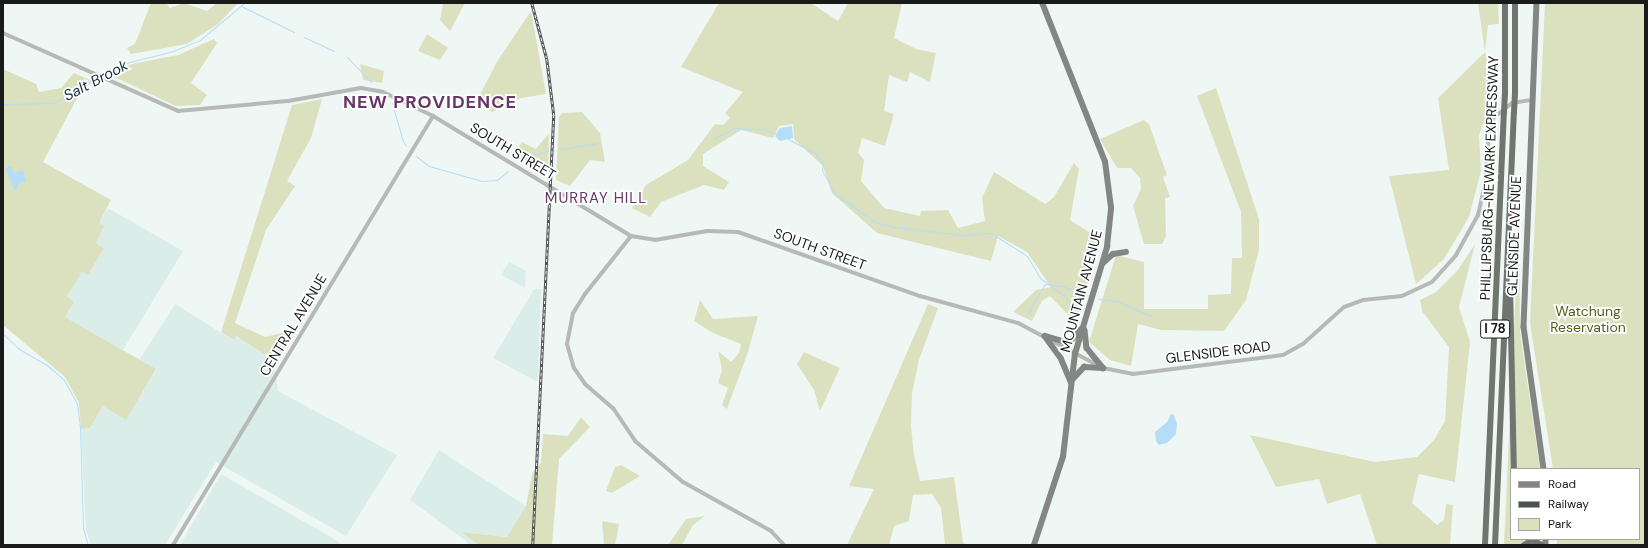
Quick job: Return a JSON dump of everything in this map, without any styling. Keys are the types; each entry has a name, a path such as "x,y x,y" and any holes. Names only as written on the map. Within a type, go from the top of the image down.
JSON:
{"highway":[{"name":"PHILLIPSBURG-NEWARK EXPRESSWAY","path":"1485,545 1505,94 1506,3"},
{"name":"PHILLIPSBURG-NEWARK EXPRESSWAY","path":"1494,545 1515,93 1515,3"},
{"path":"1509,242 1514,468"}],"main road":[{"name":"MOUNTAIN AVENUE","path":"1034,545 1063,457 1075,354 1103,264 1111,220 1106,170 1042,3"},
{"name":"GLENSIDE AVENUE","path":"1537,3 1524,327 1544,468"},
{"path":"1103,264 1114,254 1126,252"},
{"path":"1085,322 1086,348 1103,368"},
{"path":"1045,336 1070,343 1085,322"},
{"path":"1045,336 1061,358 1071,382 1084,367 1103,368"}],"street":[{"name":"SOUTH STREET","path":"3,33 92,74 178,111 288,101 361,88 383,92 433,116 632,236 654,240 707,231 738,232 920,296 1008,320 1045,336 1075,354"},
{"name":"GLENSIDE ROAD","path":"1075,354 1103,368 1139,374 1271,358 1294,350 1338,311 1353,303 1402,296 1422,288 1440,274 1456,255 1478,215 1485,184 1489,131 1493,118 1512,103 1532,100"},
{"name":"CENTRAL AVENUE","path":"173,545 433,116"},
{"path":"632,236 573,313 567,337 569,356 574,368 585,384 613,408 635,441 683,482 771,531 784,545"}],"shaded area":[{"path":"108,208 183,251 123,350 65,317 74,302 67,296 82,272 88,275 104,248 96,243 99,223"},
{"path":"509,262 526,271 525,288 501,275"},
{"path":"534,289 541,289 538,382 493,358"},
{"path":"175,304 233,340 236,336 274,360 278,391 397,455 346,536 216,462 165,545 91,545 86,531 81,429 90,428 103,406 126,419 156,370 140,359"},
{"path":"439,450 526,506 507,537 462,532 479,545 468,545 466,541 410,500"},
{"path":"221,474 336,540 342,545 180,545"}],"green space":[{"path":"151,3 166,3 170,8 184,3 207,11 217,3 238,3 218,24 187,44 131,54 127,48 135,44"},
{"path":"443,3 465,3 450,31 440,20"},
{"path":"719,3 811,3 838,21 848,3 902,3 894,38 916,49 936,53 930,82 910,72 907,82 889,75 884,111 894,114 885,146 862,138 858,153 864,160 861,181 884,208 920,216 921,211 948,210 958,228 985,221 982,198 994,172 1045,204 1054,197 1074,163 1079,169 1070,220 1100,239 1076,323 1050,296 1042,301 1032,321 1013,312 1036,290 1051,287 1027,252 998,236 991,261 877,233 832,193 823,166 794,139 793,124 779,126 773,138 741,130 703,154 703,166 729,182 724,190 704,185 661,202 650,217 632,208 646,185 688,160 715,124 723,125 730,118 725,113 743,92 681,67"},
{"path":"1478,3 1498,3 1499,24 1488,25 1485,52"},
{"name":"Watchung Reservation","path":"1545,3 1645,3 1645,545 1557,545 1557,540 1640,540 1640,468 1553,468 1530,323"},
{"path":"531,11 546,94 521,98 492,112 476,102 498,60"},
{"path":"427,34 448,48 440,60 418,51"},
{"path":"214,39 217,43 191,83 207,95 200,105 176,106 108,74 132,64 178,55"},
{"path":"1485,52 1497,106 1483,124 1479,136 1481,171 1469,217 1444,259 1416,284 1389,176 1449,170 1438,98"},
{"path":"360,64 384,71 382,83 363,80"},
{"path":"3,69 36,84 39,92 61,88 74,73 94,82 82,89 43,162 111,200 99,223 104,226 96,243 104,248 88,275 82,272 67,296 74,302 65,317 156,369 126,420 103,406 90,428 81,429 79,403 65,377 3,325"},
{"path":"1216,88 1259,219 1259,250 1246,300 1224,331 1161,330 1138,324 1131,366 1110,360 1089,342 1116,255 1144,262 1144,309 1208,309 1208,295 1231,294 1232,258 1242,258 1241,212 1197,96"},
{"path":"322,99 311,138 287,181 295,186 266,230 235,323 265,337 291,331 292,338 277,362 236,336 234,340 221,332 292,105"},
{"path":"582,112 600,133 605,162 590,160 570,186 556,180 559,117 562,113"},
{"path":"1144,120 1149,124 1167,175 1163,177 1170,197 1165,198 1166,236 1162,244 1144,244 1133,206 1141,189 1140,178 1131,168 1117,168 1100,139"},
{"path":"549,133 548,174 514,154 522,142 536,149"},
{"path":"1519,219 1520,332 1540,468 1510,468 1510,540 1539,540 1539,545 1504,545"},
{"path":"1475,244 1459,307 1470,342 1455,482 1419,474 1412,503 1437,525 1444,520 1446,504 1453,505 1450,545 1377,545 1360,494 1327,504 1319,479 1276,487 1250,435 1375,462 1417,457 1434,440 1445,421 1449,347 1422,311 1420,300 1436,292 1458,270"},
{"path":"700,300 713,319 758,316 748,352 727,409 722,405 728,388 718,383 722,370 718,351 731,362 739,353 741,344 713,333 694,321"},
{"path":"928,304 938,308 919,360 912,393 911,426 914,455 920,481 954,477 963,542 966,545 945,544 941,508 932,494 913,495 909,521 894,526 889,545 847,545 874,489 849,486"},
{"path":"804,352 840,368 820,411 814,390 797,364"},
{"path":"581,417 590,427 559,459 552,545 479,545 461,532 507,537 526,506 532,474 541,463 543,434 568,436"},
{"path":"621,465 640,476 612,493 606,491 615,467"},
{"path":"705,516 693,525 682,545 668,545 686,519"},
{"path":"602,521 619,524 615,545 604,545"}],"water":[{"path":"792,126 793,138 780,141 775,136 780,128"},
{"path":"11,166 14,173 23,170 26,182 17,185 18,189 14,190 5,168"},
{"path":"1171,414 1174,415 1177,424 1176,434 1167,443 1159,445 1156,441 1155,432 1167,422"}],"waterway":[{"name":"Salt Brook","path":"101,76 126,63 173,51 200,40 244,3"},
{"path":"241,6 294,32"},
{"path":"304,37 334,51"},
{"path":"347,57 371,82"},
{"name":"Salt Brook","path":"3,104 54,103 98,77"},
{"path":"392,103 402,139 406,146"},
{"path":"715,138 734,128 767,130 776,134"},
{"path":"788,139 816,154 823,162 822,170 834,193 875,222 894,227 963,235 991,233 1027,256 1040,278 1066,297 1069,305"},
{"path":"561,149 599,143"},
{"path":"520,158 548,151"},
{"path":"416,156 429,166 482,181 497,180 508,171"},
{"path":"1027,315 1045,284 1062,286 1090,296"},
{"path":"1098,299 1117,301 1151,316"},
{"path":"3,334 19,349 47,365 64,380 77,403 80,428 83,528 88,545"}],"railway":[{"path":"532,3 547,59 554,115 533,545"}],"district":[{"name":"NEW PROVIDENCE","path":"430,102"},
{"name":"MURRAY HILL","path":"596,199"}]}
